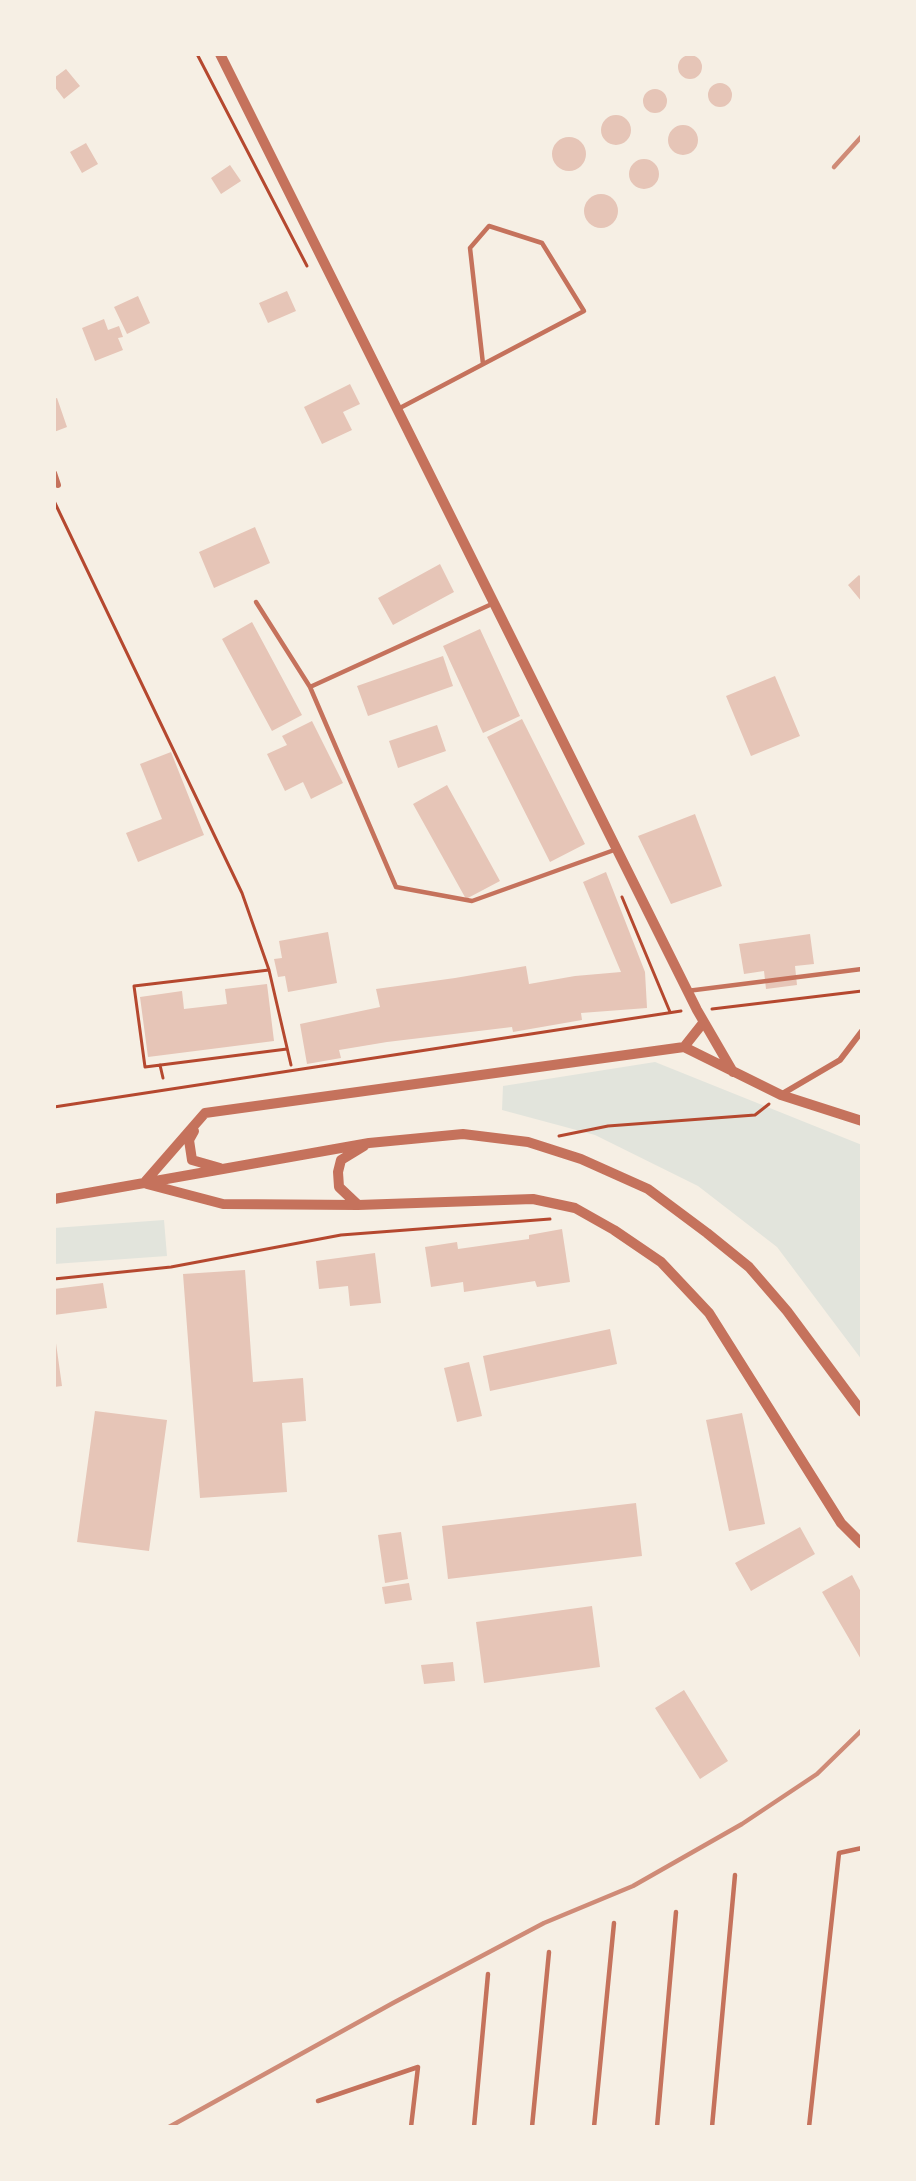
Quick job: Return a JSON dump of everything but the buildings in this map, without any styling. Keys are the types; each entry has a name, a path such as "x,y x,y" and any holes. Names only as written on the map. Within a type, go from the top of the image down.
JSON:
{"street":[{"path":"220,54 703,1023 733,1072"},
{"path":"54,473 58,485"},
{"path":"684,1047 703,1023"},
{"path":"782,1095 840,1060 862,1031"},
{"path":"144,1183 205,1113 684,1047 782,1095 862,1121"},
{"path":"205,1113 189,1140 192,1160 222,1169"},
{"path":"54,1199 369,1143 463,1134 528,1142 581,1159 648,1189 749,1267 787,1311 862,1412"},
{"path":"358,1205 339,1187 338,1172 341,1160 369,1143"},
{"path":"144,1183 223,1204 358,1205 533,1199 575,1208 614,1230 661,1262 709,1313 841,1523 862,1544"}],"lane":[{"path":"398,410 584,311 542,243 489,226 470,248 483,364"},
{"path":"256,602 310,687 396,887 472,901 617,849"},
{"path":"310,687 495,603"},
{"path":"687,991 862,969"},
{"path":"809,2127 839,1853 862,1848"},
{"path":"712,2127 735,1875"},
{"path":"657,2127 676,1912"},
{"path":"594,2127 614,1923"},
{"path":"532,2127 549,1952"},
{"path":"474,2127 488,1974"},
{"path":"318,2101 418,2067 411,2127"}],"path":[{"path":"54,501 242,893 269,970 291,1065"},
{"path":"269,970 134,986 145,1066 287,1049"},
{"path":"54,1107 670,1012 862,991"},
{"path":"160,1065 163,1078"},
{"path":"528,1142 608,1126 754,1115 782,1095"},
{"path":"54,1280 171,1267 341,1236 556,1218"}],"shaded area":[{"path":"655,1062 862,1145 862,1360 777,1247 698,1186 595,1135 502,1110 503,1086"},
{"path":"164,1220 167,1256 54,1264 54,1228"}],"railway":[{"path":"834,167 862,136"},
{"path":"169,2127 393,2003 544,1923 633,1886 742,1824 817,1774 862,1730"}]}
